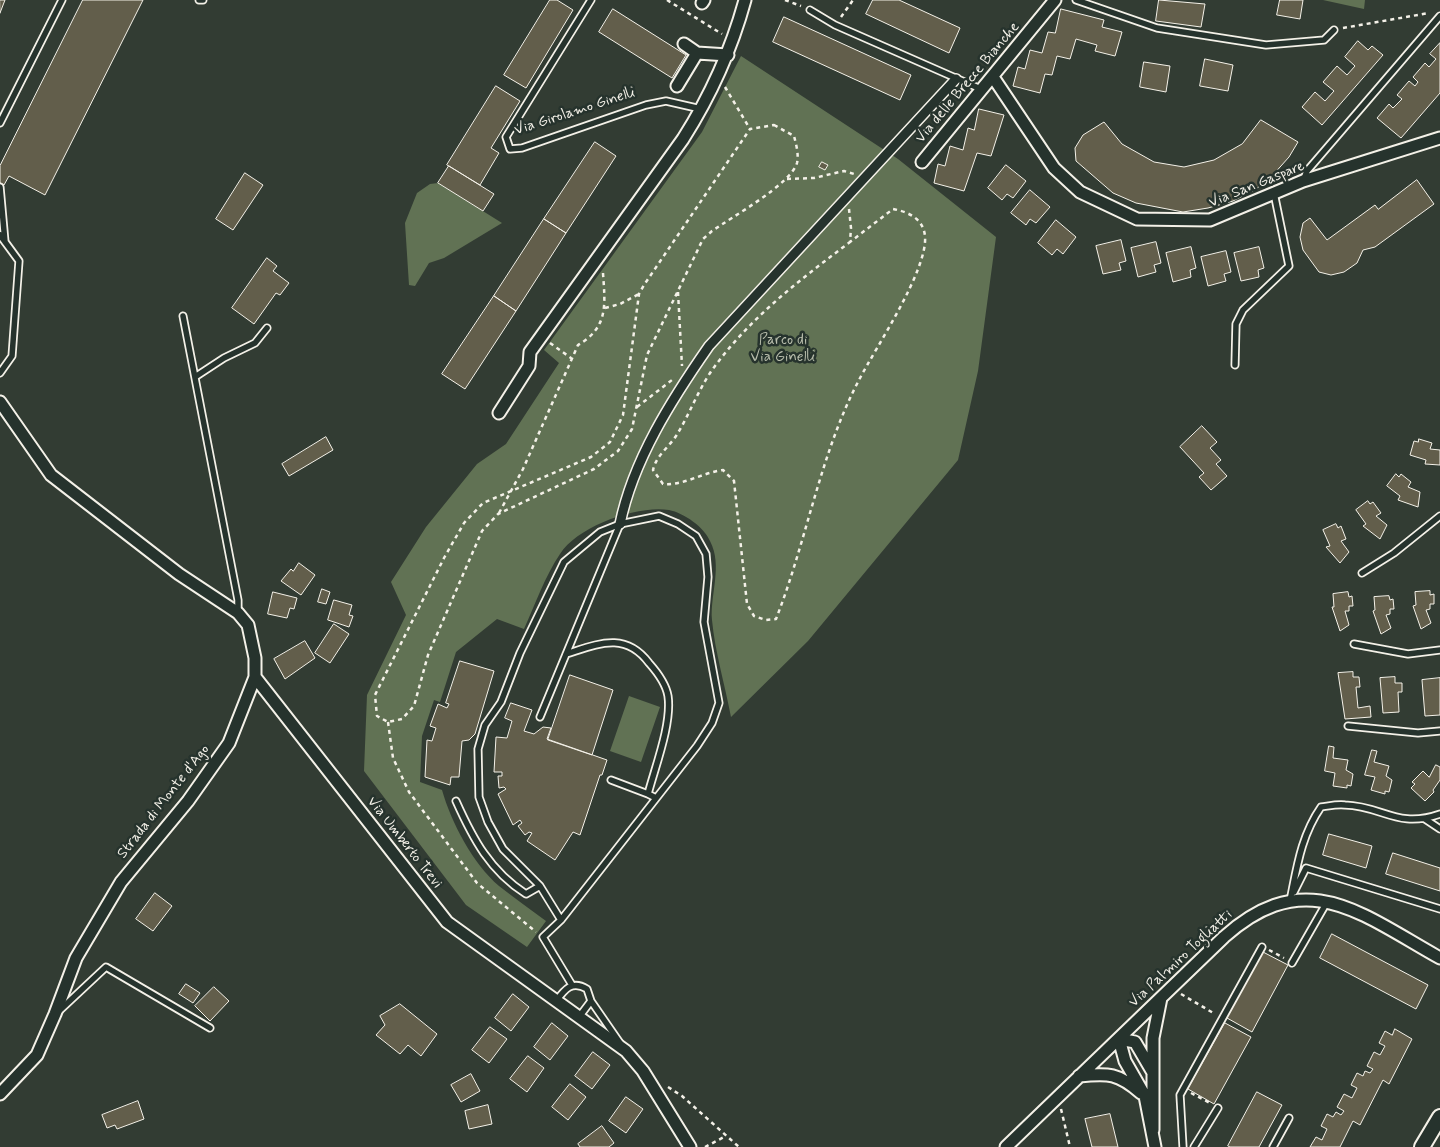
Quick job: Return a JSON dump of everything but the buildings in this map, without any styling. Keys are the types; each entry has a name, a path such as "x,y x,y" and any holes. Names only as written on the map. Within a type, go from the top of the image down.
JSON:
{"street":[{"path":"500,413 529,366 530,352 683,139 702,109 734,41 745,0"},
{"name":"Via delle Brecce Bianche","path":"922,162 1055,0"},
{"path":"684,44 697,53 728,55"},
{"path":"677,86 697,53"},
{"name":"Via San Gaspare","path":"993,77 1054,168 1080,192 1137,219 1210,220 1302,181 1418,147 1440,138"},
{"path":"620,524 624,506 644,455 685,380 709,346 956,79"},
{"name":"Strada di Monte d'Ago","path":"0,402 50,475 179,574 238,613 248,626 253,641 255,677 229,743 188,801 120,882 76,958 37,1055 0,1094"},
{"name":"Via Umberto Trevi","path":"255,677 447,922 626,1050 643,1071 690,1147"},
{"name":"Via Palmiro Togliatti","path":"1006,1147 1245,919 1264,909 1290,901 1307,899 1345,906 1369,917 1440,958"},
{"path":"1153,1130 1153,1038 1161,998"},
{"path":"1154,1075 1145,1056 1135,1042 1119,1039 1125,1061 1146,1096 1156,1147"},
{"path":"1079,1076 1106,1073 1125,1079 1146,1096"},
{"path":"1422,1147 1440,1117"}],"lane":[{"path":"0,123 62,0"},
{"name":"Via Girolamo Ginelli","path":"591,0 506,137 510,149 522,148 646,105 666,102 702,109"},
{"path":"1076,0 1158,28 1266,45 1324,40 1334,30"},
{"path":"810,10 835,25 982,90"},
{"path":"1302,181 1307,171 1440,16"},
{"path":"0,187 5,242"},
{"path":"1236,365 1236,324 1243,310 1289,266 1274,193"},
{"path":"0,235 19,261 12,356 0,373"},
{"path":"183,316 238,600 238,613"},
{"path":"195,377 224,358 255,343 267,328"},
{"path":"543,937 561,920 697,746 712,723 719,704 704,622 708,577 706,554 696,536 678,524 659,516 620,524 600,532 564,562 520,652 501,702 485,725 478,749 479,797 488,822 503,848 540,886 561,920"},
{"path":"1362,573 1394,553 1440,516"},
{"path":"540,718 620,524"},
{"path":"566,654 596,644 617,641 641,652 658,675 668,696 667,718 648,794"},
{"path":"1354,644 1408,654 1440,650"},
{"path":"1348,726 1418,733 1440,731"},
{"path":"611,780 656,798"},
{"path":"456,801 474,841 507,882 526,894 540,886"},
{"path":"1290,901 1301,846 1309,824 1321,807 1346,804 1405,820 1424,819 1440,814"},
{"path":"1424,819 1440,829"},
{"path":"1290,901 1306,868 1440,910"},
{"path":"1292,963 1327,902"},
{"name":"Via Umberto Trevi","path":"543,937 572,985 581,985 587,989 591,1001 626,1050"},
{"path":"1183,1147 1180,1095 1262,946"},
{"path":"55,1014 106,967 210,1028"},
{"path":"556,1001 566,987 572,985"},
{"path":"579,1017 591,1001"},
{"path":"1194,1147 1218,1108"},
{"path":"1273,1147 1290,1118"}],"path":[{"path":"667,0 734,41"},
{"path":"785,0 810,10"},
{"path":"835,25 853,0"},
{"path":"1334,30 1430,13 1440,16"},
{"path":"719,76 750,129"},
{"path":"498,514 594,469 618,451 632,429 648,355 658,330 703,239 787,179 797,163 798,153 794,136 774,125 750,129 639,294 623,415 610,442 591,457 513,488 483,503 464,523 444,558 375,695 377,716 388,722 402,719 414,706 428,655 482,531 498,514 513,488 578,344 588,339 599,328 605,308 602,251"},
{"path":"787,179 814,178 844,171 863,178"},
{"path":"845,201 851,218 850,242"},
{"path":"893,209 910,213 920,222 925,236 923,254 913,279 858,381 838,426 776,619 766,620 754,616 747,604 734,481 723,470 706,472 675,485 663,484 653,470 655,461 676,435 688,410 715,366 760,315 791,286 850,242 893,209"},
{"path":"678,292 682,371 685,380"},
{"path":"605,308 620,304 639,294"},
{"path":"541,336 571,358"},
{"path":"636,408 682,371"},
{"path":"388,722 393,758 409,792 477,883 543,937"},
{"path":"1262,946 1292,963"},
{"path":"1172,988 1223,1019"},
{"path":"667,1086 682,1096 739,1147"},
{"path":"1183,1088 1218,1108"},
{"path":"1058,1097 1070,1147"},
{"path":"705,1147 726,1136"}],"green space":[{"path":"1323,0 1365,0 1364,9"},
{"name":"Parco di Via Ginelli","path":"741,56 898,159 996,237 978,371 958,460 808,641 731,717 713,632 712,610 716,570 714,551 707,536 693,521 669,510 656,509 625,514 594,526 580,535 560,554 545,581 524,629 497,619 456,652 440,702 434,700 422,736 420,782 442,790 464,842 489,877 546,921 527,947 466,905 364,771 367,695 406,615 391,582 426,527 477,464 506,444 559,363 544,350 702,132"},
{"path":"438,183 502,223 444,258 429,263 415,286 409,285 405,223 417,193 430,184"},
{"path":"629,696 660,707 641,762 610,751"}]}
